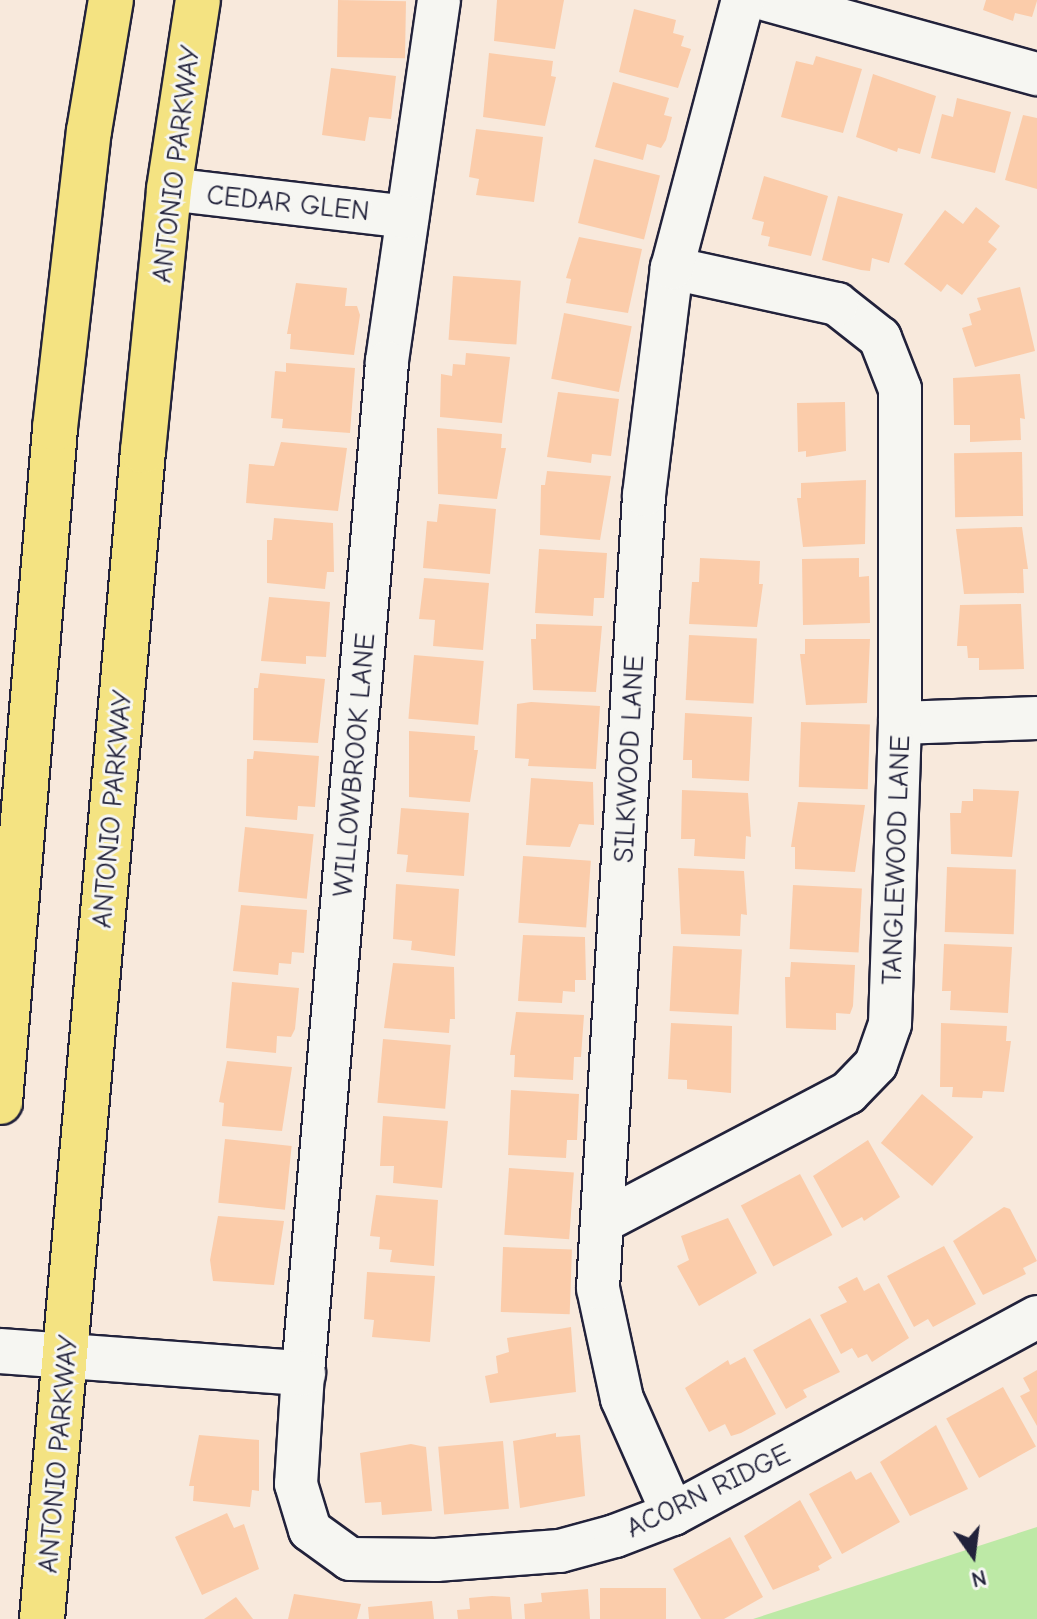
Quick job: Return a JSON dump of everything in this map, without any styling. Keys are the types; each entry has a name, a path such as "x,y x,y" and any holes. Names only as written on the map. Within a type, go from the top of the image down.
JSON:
{"main road":[{"path":"0,1102 55,428 89,131 111,0"},
{"name":"ANTONIO PARKWAY","path":"42,1619 169,189 198,0"}],"street":[{"name":"WILLOWBROOK LANE","path":"310,1530 296,1484 303,1373 387,362 439,0"},
{"name":"SILKWOOD LANE","path":"673,1514 622,1399 598,1288 644,495 672,268 743,0"},
{"path":"768,0 1037,74"},
{"name":"CEDAR GLEN","path":"169,189 407,217"},
{"name":"TANGLEWOOD LANE","path":"602,1222 848,1093 876,1064 890,1024 900,723 900,389 880,338 837,304 672,268"},
{"path":"900,723 1037,718"},
{"name":"ACORN RIDGE","path":"310,1530 350,1559 436,1560 560,1551 673,1514 1037,1317"},
{"path":"0,1351 303,1373"}],"green space":[{"path":"1037,1527 1037,1619 753,1619"}],"building":[{"path":"338,0 406,1 405,58 337,57"},
{"path":"497,0 564,0 555,49 494,41"},
{"path":"986,0 1037,1 1032,17 1015,13 1013,21 983,10"},
{"path":"634,9 676,20 673,33 684,36 681,46 691,49 678,88 619,72"},
{"path":"489,53 553,61 551,76 556,77 545,126 483,117"},
{"path":"816,56 862,69 843,133 781,117 796,61 813,65"},
{"path":"331,68 396,76 391,119 369,117 365,141 322,135"},
{"path":"873,74 936,96 920,154 898,148 897,152 856,137"},
{"path":"613,82 669,98 664,115 672,117 666,140 661,148 647,144 643,160 595,147"},
{"path":"957,98 1011,112 995,173 931,158 942,114 953,117"},
{"path":"1023,115 1037,118 1037,189 1005,180"},
{"path":"476,129 543,137 534,202 476,195 479,179 469,177"},
{"path":"594,159 660,175 644,239 578,223"},
{"path":"764,176 828,196 811,256 768,246 770,237 761,235 764,222 752,219"},
{"path":"838,196 903,214 889,263 872,258 870,271 822,260"},
{"path":"976,207 1000,226 988,242 997,249 962,295 947,284 941,292 904,264 945,210 963,224"},
{"path":"579,237 642,249 628,313 566,303 571,279 566,278"},
{"path":"453,276 521,281 516,345 449,340"},
{"path":"296,283 347,288 345,306 357,306 360,315 354,355 290,349 291,334 287,334"},
{"path":"1020,287 1035,351 975,367 962,328 972,325 969,314 981,310 977,298"},
{"path":"564,313 632,326 619,392 551,379"},
{"path":"466,353 510,357 502,423 440,417 441,374 452,376 453,364 465,365"},
{"path":"286,363 355,368 350,433 282,428 283,419 271,418 275,371 286,372"},
{"path":"1020,374 1025,419 1020,418 1021,440 970,442 970,425 954,425 953,378"},
{"path":"558,392 619,399 611,456 592,454 591,463 547,457"},
{"path":"845,402 846,451 806,457 806,451 798,452 797,403"},
{"path":"437,428 502,434 501,448 506,448 497,499 438,494"},
{"path":"281,442 347,448 338,511 246,503 249,464 274,466"},
{"path":"1022,452 1023,516 955,517 954,453"},
{"path":"547,471 611,476 600,540 540,535 541,485 545,485"},
{"path":"866,480 865,544 803,547 797,498 801,498 801,483"},
{"path":"439,504 496,509 490,574 423,568 427,521 437,522"},
{"path":"274,518 333,523 334,572 327,572 325,589 267,583 267,540 272,540"},
{"path":"1022,527 1028,569 1023,569 1024,593 964,594 956,529"},
{"path":"539,549 607,553 604,598 594,598 593,616 535,613"},
{"path":"700,558 760,561 759,584 763,584 757,627 689,624 692,582 699,582"},
{"path":"859,558 859,577 869,576 870,623 803,625 802,559"},
{"path":"424,578 489,583 483,650 433,646 435,620 419,619"},
{"path":"269,597 330,602 326,657 306,656 306,664 261,661"},
{"path":"1021,604 1024,669 979,670 979,658 968,658 967,646 957,646 960,605"},
{"path":"536,624 602,626 596,692 533,690 531,639 536,639"},
{"path":"689,635 757,639 754,703 686,700"},
{"path":"805,639 870,639 867,703 806,705 800,654 805,654"},
{"path":"414,655 484,661 478,725 408,719"},
{"path":"260,673 325,679 318,743 253,740 254,688 258,688"},
{"path":"517,704 600,706 596,769 528,766 529,759 515,758"},
{"path":"685,713 752,717 749,781 692,778 692,760 683,760"},
{"path":"801,722 870,724 868,789 799,787"},
{"path":"409,731 475,736 474,750 478,750 470,802 409,797"},
{"path":"254,751 319,756 315,807 298,806 297,820 246,816 247,759 253,759"},
{"path":"531,778 593,782 594,825 579,824 570,847 526,845"},
{"path":"973,789 1019,791 1012,857 951,854 950,813 961,813 962,801 973,801"},
{"path":"682,790 748,793 751,837 746,836 745,859 694,856 695,839 681,839"},
{"path":"798,802 865,805 855,872 795,869 795,847 791,847"},
{"path":"401,808 469,813 464,876 406,872 408,855 397,854"},
{"path":"245,827 314,834 307,899 238,892"},
{"path":"523,856 591,861 586,928 518,923"},
{"path":"947,867 1016,869 1014,934 945,932"},
{"path":"678,868 744,871 747,915 741,914 740,936 681,934"},
{"path":"396,884 459,889 455,956 411,950 412,941 393,939"},
{"path":"793,885 862,889 859,953 790,949"},
{"path":"241,905 307,910 304,953 292,952 291,964 279,963 278,975 233,971"},
{"path":"523,935 585,937 586,980 575,980 575,992 563,991 562,1003 518,1001"},
{"path":"944,944 1012,947 1008,1013 950,1010 951,991 942,991"},
{"path":"673,946 742,950 739,1015 670,1011"},
{"path":"791,962 855,965 853,1006 850,1014 836,1013 836,1030 786,1028 785,977 790,977"},
{"path":"393,963 454,967 455,1019 450,1019 449,1033 384,1028"},
{"path":"232,982 299,988 295,1029 291,1037 277,1036 276,1053 226,1048"},
{"path":"516,1012 584,1015 581,1057 574,1057 573,1080 514,1077 515,1055 510,1055"},
{"path":"671,1023 732,1026 731,1093 687,1089 687,1080 668,1079"},
{"path":"941,1023 1007,1026 1006,1041 1011,1041 1004,1092 983,1091 982,1098 952,1097 953,1087 940,1087"},
{"path":"383,1039 451,1045 445,1109 377,1103"},
{"path":"227,1061 292,1067 282,1131 222,1126 224,1103 219,1102"},
{"path":"511,1090 579,1094 577,1140 567,1140 566,1158 508,1155"},
{"path":"922,1094 973,1137 932,1186 881,1143"},
{"path":"383,1116 448,1121 442,1188 393,1183 394,1166 380,1166"},
{"path":"225,1139 292,1146 285,1210 218,1203"},
{"path":"868,1140 900,1197 864,1221 862,1217 842,1228 813,1176"},
{"path":"509,1168 574,1173 569,1239 504,1235"},
{"path":"800,1174 832,1235 773,1266 741,1205"},
{"path":"376,1195 438,1200 434,1266 390,1262 392,1250 379,1249 380,1237 370,1236"},
{"path":"1004,1207 1010,1209 1037,1261 1023,1268 1026,1274 983,1295 953,1241"},
{"path":"218,1216 284,1221 274,1285 213,1281 210,1260"},
{"path":"728,1218 757,1273 699,1306 677,1266 689,1260 681,1236"},
{"path":"944,1246 976,1304 933,1327 928,1319 914,1327 887,1276"},
{"path":"503,1247 572,1249 570,1314 501,1312"},
{"path":"367,1272 435,1276 430,1342 372,1337 374,1320 364,1319"},
{"path":"857,1277 864,1291 879,1283 909,1338 872,1362 867,1354 858,1358 852,1348 841,1354 820,1315 847,1302 838,1287"},
{"path":"810,1318 840,1372 803,1390 807,1397 786,1409 753,1350"},
{"path":"571,1327 576,1392 490,1403 485,1376 498,1373 496,1356 509,1352 507,1338"},
{"path":"745,1357 776,1414 731,1436 725,1424 709,1432 685,1388 728,1360 730,1365"},
{"path":"1037,1370 1037,1426 1020,1396 1030,1391 1023,1378"},
{"path":"1003,1387 1036,1446 979,1478 946,1419"},
{"path":"936,1425 968,1489 910,1516 880,1462"},
{"path":"556,1433 556,1437 580,1435 585,1496 520,1508 513,1441"},
{"path":"199,1435 259,1440 259,1491 252,1490 250,1507 193,1501 194,1486 189,1486"},
{"path":"503,1441 509,1509 444,1514 438,1447"},
{"path":"411,1444 426,1447 432,1511 382,1515 381,1502 365,1503 360,1453"},
{"path":"851,1471 856,1480 871,1472 900,1522 842,1554 809,1494"},
{"path":"800,1500 832,1558 818,1566 820,1570 773,1590 744,1536"},
{"path":"227,1513 234,1528 244,1524 259,1569 202,1595 175,1537"},
{"path":"730,1537 763,1597 724,1619 701,1619 673,1569"},
{"path":"600,1588 666,1588 666,1619 600,1619"},
{"path":"588,1589 590,1619 525,1619 524,1604 542,1602 541,1593"},
{"path":"294,1594 361,1604 357,1619 288,1619"},
{"path":"236,1597 253,1619 204,1619"},
{"path":"510,1597 512,1619 458,1619 457,1610 470,1609 469,1598"},
{"path":"432,1601 434,1619 369,1619 368,1607"}]}
